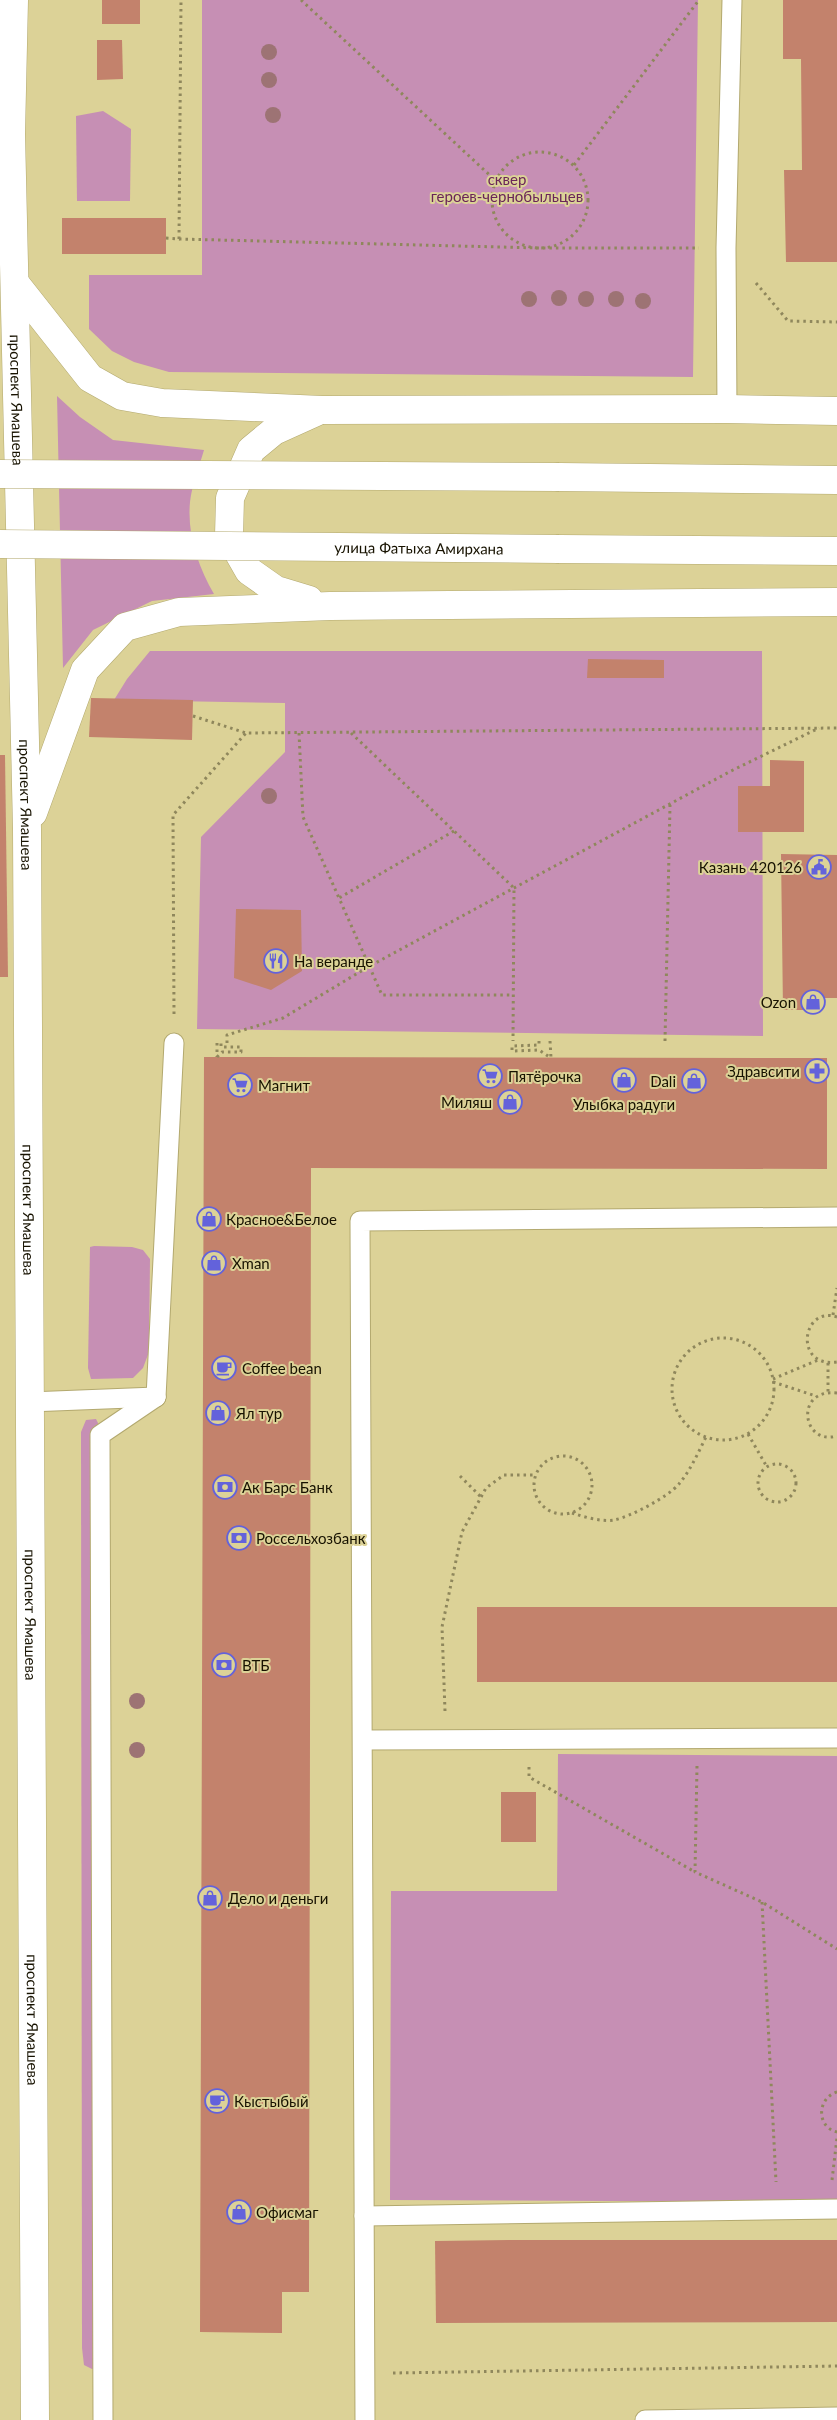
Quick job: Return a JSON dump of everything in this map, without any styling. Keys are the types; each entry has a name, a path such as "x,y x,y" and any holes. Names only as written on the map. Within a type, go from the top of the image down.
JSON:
{"main road":[{"name":"проспект Ямашева","path":"14,0 11,134 27,829 34,2420"},
{"path":"14,283 90,378 122,396 162,403 322,410 727,409 837,411"},
{"path":"322,410 274,431 251,450 230,498 229,536 249,572 276,590 330,606"},
{"path":"0,474 837,480"},
{"name":"улица Фатыха Амирхана","path":"0,544 837,551"},
{"path":"27,829 85,670 126,627 179,612 330,606 837,602"}],"lane":[{"path":"727,409 726,248 732,0"},
{"path":"156,1397 174,1043"},
{"path":"366,2420 360,1221 837,1217"},
{"path":"29,1402 156,1397"},
{"path":"103,2420 100,1435 156,1397"},
{"path":"364,1740 837,1738"},
{"path":"364,2216 833,2209"},
{"path":"645,2420 837,2417"}],"path":[{"path":"179,239 181,0"},
{"path":"301,0 496,181"},
{"path":"574,165 699,0"},
{"path":"546,152 561,156 574,165 583,178 588,194 588,211 581,226 570,238 556,246 540,248 524,246 510,238 500,226 494,212 493,196 496,181 504,168 516,158 531,153 546,152"},
{"path":"166,238 540,248 726,248 788,321 837,322"},
{"path":"193,716 246,733 837,728"},
{"path":"227,1043 227,1035 283,1018 368,966 731,771 819,728"},
{"path":"174,1043 173,815 246,733"},
{"path":"299,733 303,817 382,995 514,996"},
{"path":"351,733 514,888 514,1041"},
{"path":"666,1041 670,805"},
{"path":"339,898 454,831"},
{"path":"539,1041 539,1045 512,1046 512,1051 539,1050 551,1058 550,1041"},
{"path":"219,1043 221,1047 241,1047 241,1052 222,1052 217,1057 219,1043"},
{"path":"837,1288 835,1316 816,1320 806,1336 807,1345 818,1360 828,1363 837,1362"},
{"path":"720,1337 740,1340 757,1350 770,1366 773,1380 772,1406 762,1423 748,1434 726,1440 706,1438 689,1427 676,1411 672,1392 674,1372 684,1354 700,1342 720,1337"},
{"path":"773,1380 818,1360"},
{"path":"828,1363 828,1392"},
{"path":"773,1380 817,1396"},
{"path":"837,1393 828,1392 817,1396 808,1408 807,1416 815,1432 823,1437 837,1436"},
{"path":"748,1434 767,1467"},
{"path":"572,1513 589,1518 615,1520 640,1509 678,1486 706,1438"},
{"path":"566,1456 579,1460 588,1470 592,1482 591,1495 583,1507 572,1513 559,1515 546,1511 537,1501 533,1488 535,1475 542,1464 553,1457 566,1456"},
{"path":"774,1464 782,1465 794,1474 795,1488 787,1500 773,1502 760,1493 759,1479 767,1467 774,1464"},
{"path":"446,1740 442,1627 462,1532 486,1488 504,1475 535,1475"},
{"path":"460,1476 482,1498"},
{"path":"696,1872 697,1738"},
{"path":"526,1739 529,1777 696,1872 762,1902 837,1949"},
{"path":"762,1902 777,2210"},
{"path":"837,2092 824,2102 821,2112 824,2123 837,2132"},
{"path":"833,2209 837,2138"},
{"path":"365,2373 837,2366"}],"green space":[{"name":"сквер героев-чернобыльцев","path":"202,0 698,0 693,377 169,372 134,362 112,351 89,329 89,275 202,275"},
{"path":"103,111 131,129 130,201 77,201 76,116"},
{"path":"57,396 80,417 113,440 204,450 191,496 190,526 195,550 214,594 152,601 93,630 63,668"},
{"path":"150,651 762,651 763,1036 197,1029 201,837 285,752 285,703 114,700 127,679"},
{"path":"90,1247 132,1247 143,1250 150,1259 149,1352 143,1368 133,1378 91,1379 88,1368"},
{"path":"96,1419 99,1425 100,2368 92,2369 84,2365 82,2348 81,1432 86,1420"},
{"path":"558,1754 837,1756 837,2202 390,2200 391,1891 557,1891"}],"building":[{"path":"102,0 140,0 140,24 102,24"},
{"path":"783,0 837,0 837,262 786,262 784,170 802,170 801,59 783,59"},
{"path":"97,40 122,40 123,79 97,80"},
{"path":"62,218 166,218 166,254 62,254"},
{"path":"588,659 664,660 664,678 587,678"},
{"path":"91,698 193,700 192,740 89,737"},
{"path":"0,755 5,755 8,977 0,977"},
{"path":"770,760 804,761 804,832 738,832 738,786 770,786"},
{"path":"781,854 837,855 837,998 821,998 821,1010 783,1010"},
{"path":"236,909 301,910 302,971 271,990 234,978"},
{"path":"204,1057 827,1058 827,1169 311,1168 309,2292 282,2292 282,2333 200,2332"},
{"path":"477,1607 837,1607 837,1682 477,1682"},
{"path":"501,1792 536,1792 536,1842 501,1842"},
{"path":"837,2240 837,2322 436,2323 435,2241"}],"place":[{"name":"Казань 420126","path":"819,867"},
{"name":"На веранде","path":"276,961"},
{"name":"Ozon","path":"813,1002"},
{"name":"Здравсити","path":"817,1071"},
{"name":"Пятёрочка","path":"490,1076"},
{"name":"Улыбка радуги","path":"624,1080"},
{"name":"Dali","path":"694,1081"},
{"name":"Магнит","path":"240,1085"},
{"name":"Миляш","path":"510,1102"},
{"name":"Красное&Белое","path":"209,1219"},
{"name":"Xman","path":"214,1263"},
{"name":"Coffee bean","path":"224,1368"},
{"name":"Ял тур","path":"218,1413"},
{"name":"Ак Барс Банк","path":"225,1487"},
{"name":"Россельхозбанк","path":"239,1538"},
{"name":"ВТБ","path":"224,1665"},
{"name":"Дело и деньги","path":"210,1898"},
{"name":"Кыстыбый","path":"217,2101"},
{"name":"Офисмаг","path":"239,2212"}]}
